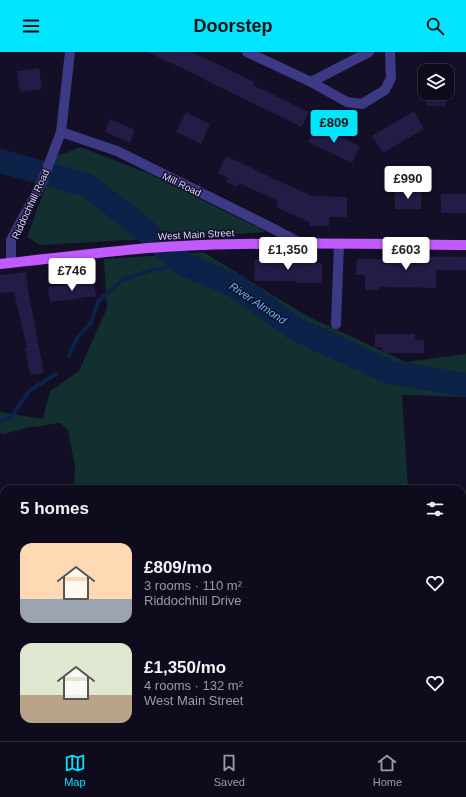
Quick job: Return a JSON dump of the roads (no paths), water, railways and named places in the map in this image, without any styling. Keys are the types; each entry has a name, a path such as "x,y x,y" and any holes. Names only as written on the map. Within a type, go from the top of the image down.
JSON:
{"main road":[{"name":"West Main Street","path":"0,264 150,248 202,245 300,243 466,245"}],"street":[{"name":"Riddochhill Road","path":"11,262 11,240 42,182 61,132 70,52"},
{"path":"247,52 311,82 347,102 362,104 385,90 392,78 390,52"},
{"path":"311,82 369,52"},
{"name":"Mill Road","path":"61,132 117,151 300,243"},
{"path":"336,324 339,244"}],"waterway":[{"name":"River Almond","path":"0,161 87,185 136,223 185,265 236,286 296,329 389,372 466,385"},
{"path":"69,356 77,338 90,324 99,300 122,280 155,269 185,265"},
{"path":"0,421 11,417 29,391 56,374"}]}
